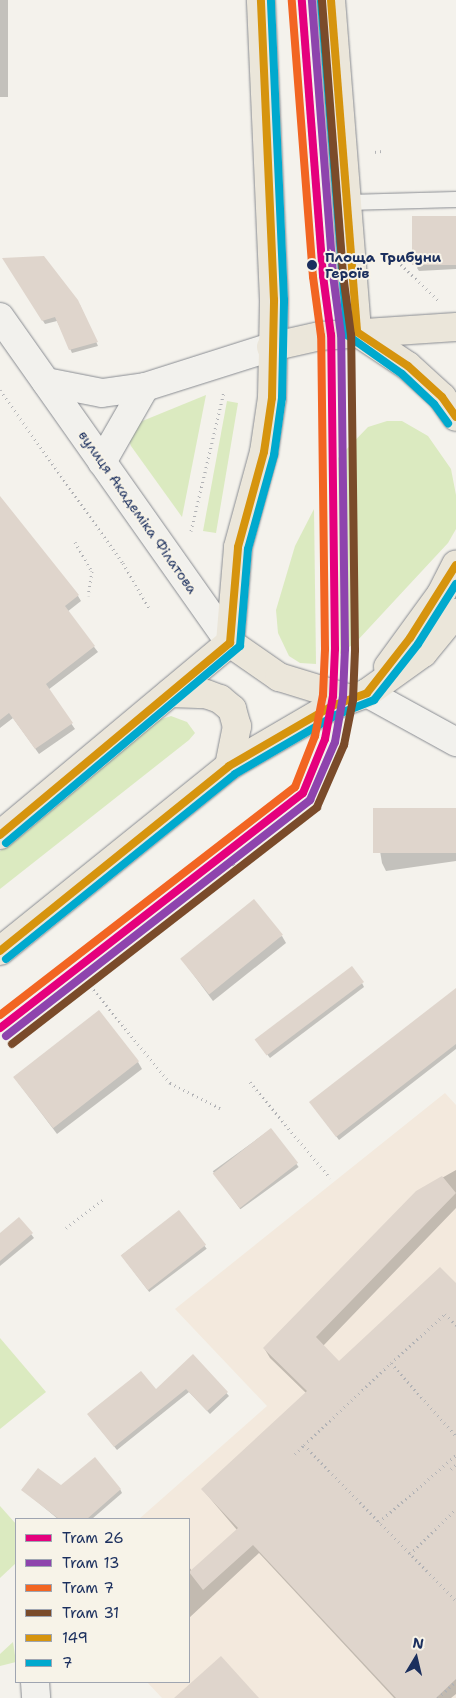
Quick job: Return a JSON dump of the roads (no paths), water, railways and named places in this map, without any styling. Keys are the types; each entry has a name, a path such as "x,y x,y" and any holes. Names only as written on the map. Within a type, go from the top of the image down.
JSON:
{"main road":[{"path":"0,835 230,642 238,548 266,443 272,398 271,347 274,300 261,0"},
{"path":"332,0 346,202 336,334"},
{"name":"вулиця Академіка Філатова","path":"0,317 230,642"},
{"path":"46,382 102,393 146,387 271,347 336,334 452,318"},
{"path":"336,334 408,366 442,397 456,417"},
{"path":"102,462 146,387"},
{"path":"357,696 410,638 456,565"},
{"path":"0,951 229,766 357,696 423,653 456,613"},
{"path":"230,642 279,677 320,692 357,696 456,742"},
{"path":"170,693 206,694 220,699 232,709 237,726 229,766"},
{"path":"35,1683 36,1698"}],"lane":[{"path":"346,202 456,199"}],"tram line":[{"name":"26","path":"0,1028 303,793 325,739 333,696 335,649 331,335 323,276 302,0"},
{"name":"13","path":"6,1036 310,800 335,742 343,696 345,649 341,335 333,275 312,0"},
{"name":"31","path":"12,1044 317,807 344,745 353,700 355,650 351,335 343,274 322,0"},
{"name":"7","path":"0,1015 295,787 315,736 323,695 325,649 321,336 313,277 292,1"}],"place":[{"name":"Площа Трибуни Героїв","path":"312,265"}]}
